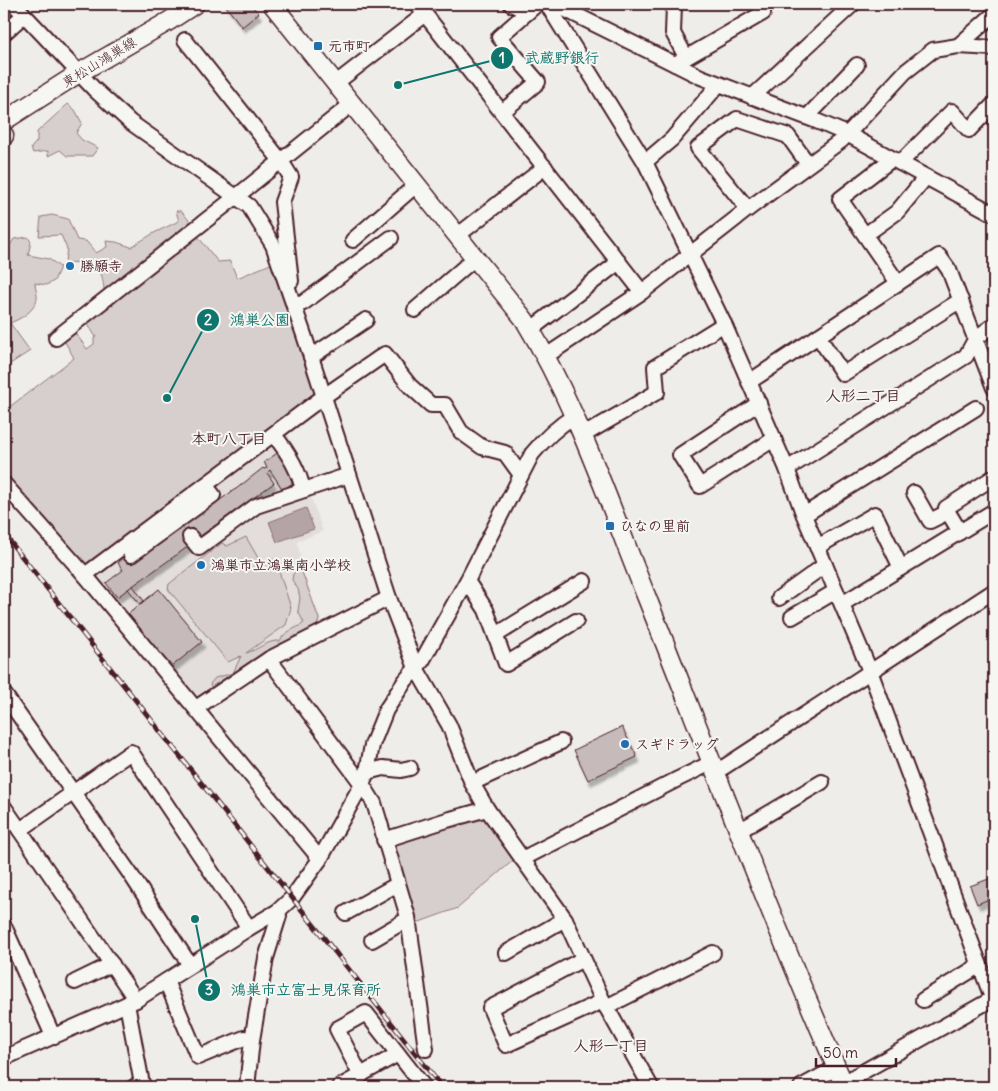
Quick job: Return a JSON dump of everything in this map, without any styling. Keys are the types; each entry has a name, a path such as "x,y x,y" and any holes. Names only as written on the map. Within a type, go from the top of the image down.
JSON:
{"main road":[{"name":"東松山鴻巣線","path":"4,121 79,73 195,4"},
{"path":"272,4 524,319 546,356 574,416 739,832 841,1079"}],"street":[{"path":"14,4 94,89 130,122 249,206 272,245 311,357 389,598 416,668 449,725 472,783 487,810 565,919 605,1004 651,1087"},
{"path":"511,4 533,8"},
{"path":"547,4 645,162 724,324 787,469 804,515 870,671 945,863 994,1000 841,1079 801,1087"},
{"path":"554,4 680,61 701,77 847,134 994,214"},
{"path":"680,61 763,13 760,4"},
{"path":"752,96 853,4"},
{"path":"674,5 672,33 680,61"},
{"path":"502,112 538,82 499,37 533,8"},
{"path":"336,83 421,9 642,292"},
{"path":"958,46 994,14"},
{"path":"4,33 24,15"},
{"path":"185,40 281,161 291,177 282,202 292,302"},
{"path":"546,356 642,292 748,209 842,140 905,72 934,50 958,46 994,48"},
{"path":"807,117 857,66"},
{"path":"645,162 672,139 719,84"},
{"path":"56,338 353,103"},
{"path":"898,283 840,199 896,161 952,111 969,130 993,105"},
{"path":"748,209 698,148 737,119 788,136 808,164"},
{"path":"457,236 545,167"},
{"path":"865,235 897,212 926,177"},
{"path":"353,240 416,185"},
{"path":"292,302 303,303 391,238"},
{"path":"749,382 938,256 949,270 994,388"},
{"path":"415,310 475,258"},
{"path":"530,330 619,262"},
{"path":"818,336 843,374 961,300"},
{"path":"311,357 366,320"},
{"path":"582,436 657,392 654,368 724,324"},
{"path":"787,469 966,356 976,338 994,325"},
{"path":"85,575 323,397 385,354 410,386 431,405 445,405 461,432 482,447 505,453 521,475"},
{"path":"759,404 680,456 700,486 774,439"},
{"path":"804,515 976,408"},
{"path":"4,1058 132,1002 249,928 278,912 292,898 320,859 364,778 372,745 386,710 422,662 467,582 532,454 559,425 574,416"},
{"path":"274,435 286,449 301,480 303,490"},
{"path":"190,536 199,548 256,506 349,475"},
{"path":"960,532 946,508 994,477"},
{"path":"4,484 85,575 320,859"},
{"path":"131,555 214,494 206,486"},
{"path":"914,492 930,521 948,512"},
{"path":"842,604 994,511"},
{"path":"818,547 874,514 901,568"},
{"path":"779,598 825,566"},
{"path":"496,635 584,581"},
{"path":"467,582 486,610 506,664 576,621"},
{"path":"792,617 836,591"},
{"path":"522,859 669,783 713,767 724,767 994,591"},
{"path":"196,708 269,659 389,598"},
{"path":"269,659 364,778 374,803 408,920 426,1049"},
{"path":"4,694 131,875 190,965"},
{"path":"472,783 561,742"},
{"path":"20,830 131,752 249,928"},
{"path":"364,778 383,768 401,770 410,768"},
{"path":"739,832 822,782"},
{"path":"4,808 112,964 132,1002 140,1086"},
{"path":"384,840 447,820 487,810"},
{"path":"346,913 398,884"},
{"path":"247,1087 252,1040 266,958 280,916 278,912"},
{"path":"506,953 565,919"},
{"path":"372,940 408,920"},
{"path":"4,926 53,1036"},
{"path":"583,959 490,1008 506,1046 605,1004 713,953"},
{"path":"75,982 112,964"},
{"path":"923,1000 980,965"},
{"path":"166,981 198,1057 244,1038 252,1040"},
{"path":"362,1076 337,1029 366,1013 424,1087"},
{"path":"339,1087 362,1076 398,1054"}],"shaded area":[{"path":"68,104 75,110 82,123 76,133 82,140 98,148 92,156 67,156 60,150 48,156 48,151 33,153 31,148 37,141 37,132"},
{"path":"176,211 181,211 194,226 105,295 101,274 96,267 86,263 69,263 65,261 67,249 61,235 39,236 41,217 52,215 68,219 77,240 86,241 96,253 107,247 106,241 131,247 179,221"},
{"path":"196,234 218,262 230,261 237,278 273,263 318,393 85,573 4,483 4,411 74,358 65,342 67,335 73,330 87,349 94,344 94,338 96,337 84,319"},
{"path":"28,237 31,242 28,255 49,259 60,267 54,281 46,285 35,283 37,297 33,308 22,317 10,323 30,351 4,368 4,255 14,239"},
{"name":"鴻巣市立鴻巣南小学校","path":"287,430 323,531 297,542 301,557 298,559 321,620 319,628 195,701 92,578"},
{"path":"306,508 314,529 277,542 269,522"},
{"path":"246,537 261,563 275,559 291,608 286,625 246,653 271,642 280,641 287,632 304,623 298,611 300,598 298,589 292,580 293,574 298,569 302,572 319,619 317,627 213,692 210,684 215,678 233,673 241,656 228,662 168,589 169,584 222,543 227,546"},
{"path":"482,817 516,858 458,908 414,924 392,847 394,843"}],"building":[{"path":"250,4 259,13 242,27 225,5"},
{"path":"279,452 298,479 283,490 270,470 267,473 274,483 199,537 192,528 185,533 189,546 117,597 106,583 123,570 118,563 124,558 131,564 263,468 267,468 264,462"},
{"path":"133,586 144,601 140,604 128,589"},
{"path":"159,589 202,642 170,668 127,615"},
{"path":"622,727 637,757 588,780 574,750"},
{"path":"994,877 994,897 977,904 970,886"}],"railway":[{"path":"4,534 442,1087"}],"place":[{"name":"元市町","path":"318,46"},
{"name":"武蔵野銀行","path":"398,85"},
{"name":"勝願寺","path":"70,266"},
{"name":"鴻巣公園","path":"167,398"},
{"name":"ひなの里前","path":"610,526"},
{"name":"鴻巣市立鴻巣南小学校","path":"201,565"},
{"name":"スギドラッグ","path":"625,744"},
{"name":"鴻巣市立富士見保育所","path":"195,919"}],"district":[{"name":"人形二丁目","path":"863,396"},
{"name":"本町八丁目","path":"229,439"},
{"name":"人形一丁目","path":"611,1046"}]}
